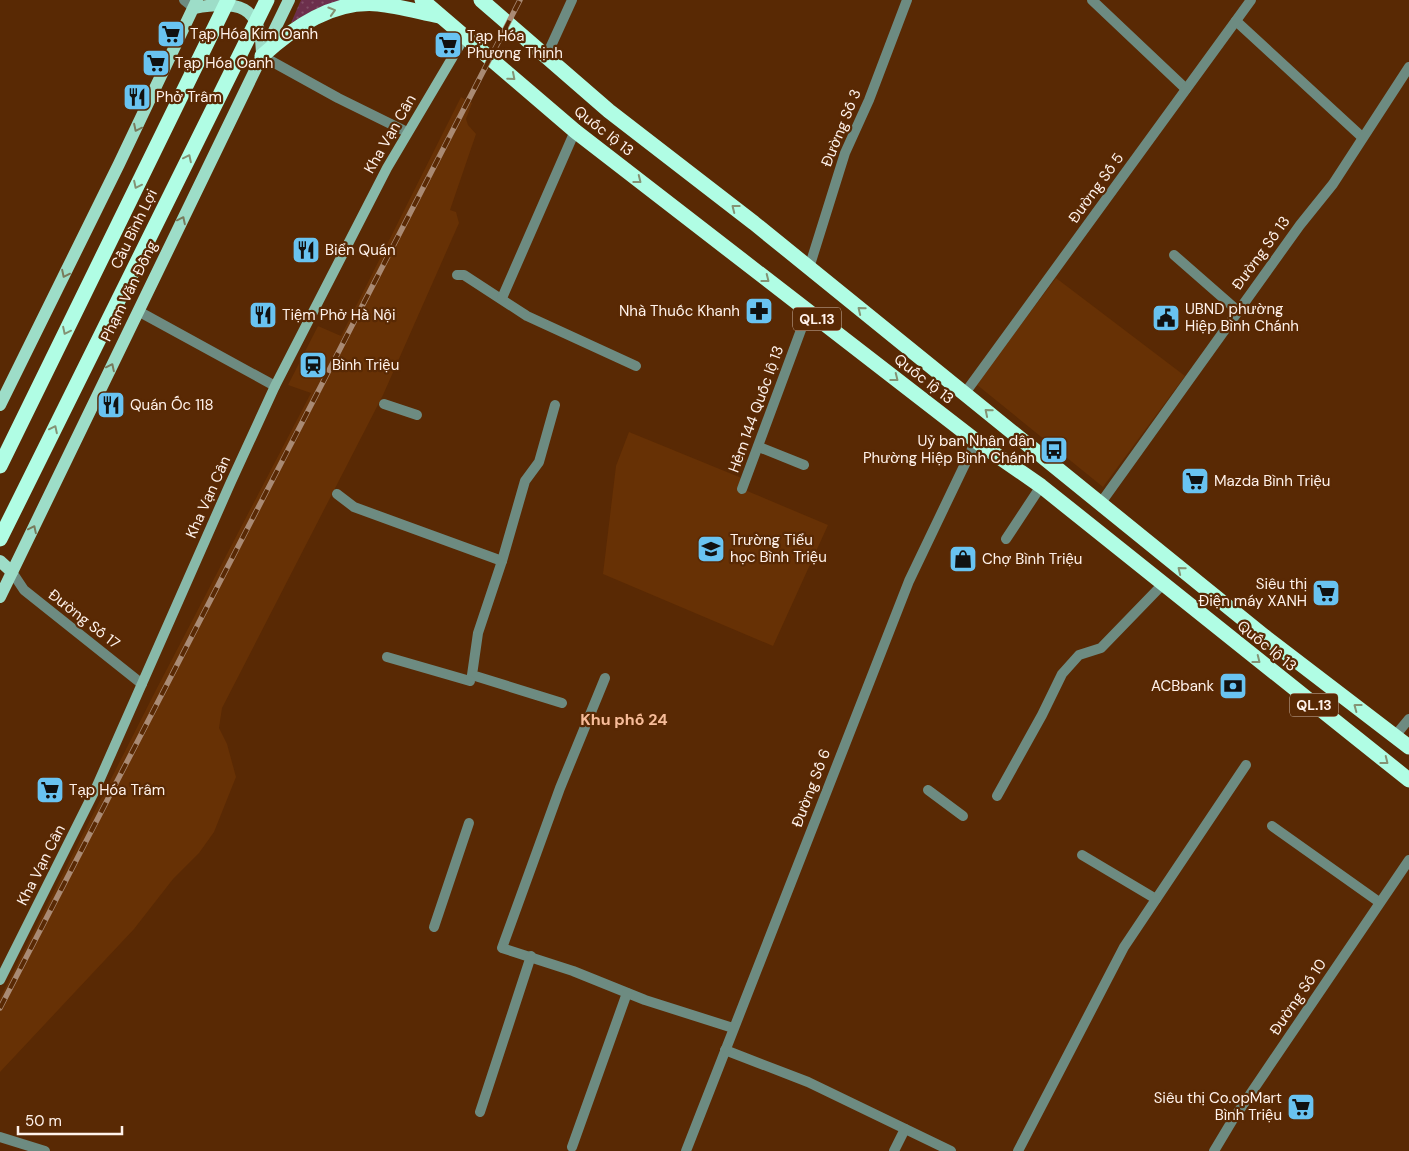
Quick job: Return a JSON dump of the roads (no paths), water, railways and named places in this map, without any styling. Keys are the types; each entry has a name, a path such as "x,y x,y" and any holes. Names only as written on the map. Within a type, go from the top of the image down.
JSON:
{"highway":[{"name":"Cầu Bình Lợi","path":"3,460 228,0"},
{"name":"Cầu Bình Lợi","path":"0,539 267,0"},
{"name":"Quốc lộ 13","path":"422,0 438,16 574,131 976,441 1042,486 1219,630 1409,780"},
{"name":"Quốc lộ 13","path":"484,1 609,111 754,223 1233,611 1409,747"},
{"path":"262,56 288,33 318,16 353,5 377,4 438,16"},
{"path":"1219,630 1233,611"}],"main road":[{"name":"Phạm Văn Đồng","path":"0,597 289,0"},
{"path":"0,405 193,2 221,1 238,4 248,10 260,28 262,56"},
{"path":"0,561 12,572"}],"street":[{"path":"546,57 572,0"},
{"name":"Đường Số 3","path":"809,268 845,153 869,100 906,0"},
{"path":"1092,0 1186,89"},
{"name":"Đường Số 5","path":"965,393 1251,0"},
{"path":"1236,21 1362,137"},
{"name":"Kha Vạn Cân","path":"0,980 96,788 275,386 352,233 407,132 464,38"},
{"path":"262,56 338,98 407,132"},
{"name":"Đường Số 13","path":"1100,504 1300,224 1333,184 1409,66"},
{"path":"502,298 574,131"},
{"path":"1174,255 1238,310"},
{"path":"456,275 464,276 502,298 527,316 636,366"},
{"path":"138,311 275,386"},
{"name":"Hẻm 144 Quốc lộ 13","path":"742,489 808,311"},
{"path":"384,404 417,415"},
{"path":"471,678 478,632 502,561 525,481 539,462 555,404"},
{"name":"Đường Số 6","path":"686,1151 909,581 976,441"},
{"path":"759,447 804,465"},
{"path":"1006,539 1042,486"},
{"path":"337,494 354,507 502,561"},
{"name":"Đường Số 17","path":"12,572 24,590 142,684"},
{"path":"997,796 1042,715 1062,674 1079,655 1101,648 1163,584"},
{"path":"387,657 562,703"},
{"path":"605,678 560,788 502,948 531,956 627,993 733,1028"},
{"path":"1395,736 1409,719"},
{"path":"1018,1151 1124,947 1246,764"},
{"path":"928,790 963,816"},
{"path":"434,927 469,823"},
{"path":"1272,826 1379,902"},
{"path":"1082,855 1156,899"},
{"name":"Đường Số 10","path":"1214,1151 1232,1121 1409,860"},
{"path":"480,1112 531,956"},
{"path":"572,1147 627,993"},
{"path":"724,1050 808,1082 951,1151"},
{"path":"894,1151 905,1129"},
{"path":"0,1137 45,1151"}],"railway":[{"path":"0,1008 520,0"}],"place":[{"name":"Tạp Hóa Kim Oanh","path":"171,34"},
{"name":"Tạp Hóa Phương Thịnh","path":"448,45"},
{"name":"Tạp Hóa Oanh","path":"156,63"},
{"name":"Phở Trâm","path":"137,97"},
{"name":"Biển Quán","path":"306,250"},
{"name":"Nhà Thuốc Khanh","path":"759,311"},
{"name":"Tiệm Phở Hà Nội","path":"263,315"},
{"name":"UBND phường Hiệp Bình Chánh","path":"1166,318"},
{"name":"Bình Triệu","path":"313,365"},
{"name":"Quán Ốc 118","path":"111,405"},
{"name":"Uỷ ban Nhân dân Phường Hiệp Bình Chánh","path":"1054,450"},
{"name":"Mazda Bình Triệu","path":"1195,481"},
{"name":"Trường Tiểu học Bình Triệu","path":"711,549"},
{"name":"Chợ Bình Triệu","path":"963,559"},
{"name":"Siêu thị Điện máy XANH","path":"1326,593"},
{"name":"ACBbank","path":"1233,686"},
{"name":"Tạp Hóa Trâm","path":"50,790"},
{"name":"Siêu thị Co.opMart Bình Triệu","path":"1301,1107"}],"district":[{"name":"Khu phố 24","path":"624,719"}]}
